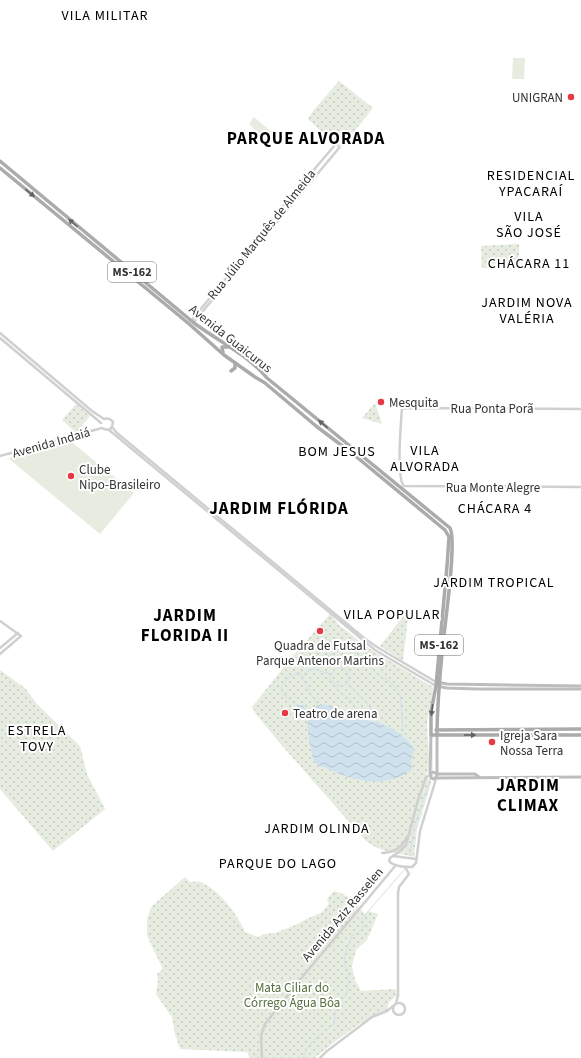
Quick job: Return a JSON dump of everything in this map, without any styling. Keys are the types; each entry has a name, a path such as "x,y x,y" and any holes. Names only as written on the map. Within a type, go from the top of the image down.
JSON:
{"main road":[{"name":"Avenida Guaicurus","path":"0,161 191,323 224,355 265,383 406,496 448,533"},
{"name":"Avenida Guaicurus","path":"0,168 191,323 230,347 261,371 267,378 391,481 406,496 450,528"},
{"path":"224,355 222,352 222,347 230,347"},
{"path":"231,370 235,368 235,363"},
{"path":"255,377 258,376 261,371"},
{"name":"Avenida Aziz Rasselen","path":"430,775 431,712 438,684 451,566 452,533 450,528"},
{"name":"Avenida Aziz Rasselen","path":"436,776 438,684 448,533"},
{"path":"438,684 581,686"},
{"path":"438,684 477,689 581,689"},
{"path":"431,730 581,729"},
{"path":"431,735 581,735"},
{"path":"436,776 433,772 430,775 432,779 436,776 471,776 475,774 477,778 581,777"}],"street":[{"name":"Rua Júlio Marquês de Almeida","path":"191,323 269,226 282,207 335,145"},
{"name":"Rua Júlio Marquês de Almeida","path":"191,323 339,148"},
{"path":"0,334 104,419 110,419 113,422 112,427 108,430"},
{"path":"0,338 101,423 102,428 108,430 122,441 337,617"},
{"name":"Rua Ponta Porã","path":"400,476 402,408 581,409"},
{"path":"101,423 104,419"},
{"path":"112,427 375,650 438,684"},
{"name":"Avenida Indaiá","path":"0,456 102,428"},
{"path":"391,481 396,480 400,476"},
{"path":"400,476 402,485 413,487 406,496"},
{"name":"Rua Monte Alegre","path":"413,487 581,487"},
{"path":"0,621 21,636 0,654"},
{"path":"0,648 18,633"},
{"name":"Avenida Aziz Rasselen","path":"262,1058 260,1036 264,1024 396,865 389,862 390,858 403,849 408,840 426,777 430,775"},
{"path":"396,865 412,867 416,863 420,831 436,776"},
{"path":"382,853 398,849 408,836"},
{"path":"392,856 416,859"},
{"path":"320,1058 372,1017 387,1011 396,1003 398,996 399,887 408,875 408,871 404,866"},
{"path":"387,1011 399,1014 403,1013 405,1008 398,996"},
{"path":"396,1003 400,1002 403,1004"},
{"path":"393,1006 394,1012"}],"green space":[{"path":"513,58 525,58 524,79 512,79"},
{"path":"339,81 373,108 340,149 308,119"},
{"path":"254,117 275,135 269,141 249,124"},
{"path":"519,244 519,268 482,268 481,246"},
{"path":"375,403 382,424 362,418"},
{"path":"76,404 90,416 79,429 83,432 77,434 62,420"},
{"name":"Clube Nipo-Brasileiro","path":"69,440 134,493 100,534 8,458"},
{"path":"407,613 408,617 403,661 380,646"},
{"path":"330,614 339,625 370,649 433,687 427,724 429,764 426,777 428,777 431,781 431,784 417,829 414,857 382,850 365,840 278,741 252,707 292,657"},
{"path":"0,670 25,688 36,703 80,746 87,774 105,809 53,851 0,789"},
{"name":"Mata Ciliar do Córrego Água Bôa","path":"185,877 190,882 200,882 214,890 227,903 238,918 245,932 258,937 264,934 275,933 321,913 329,904 327,899 334,891 343,894 365,914 368,911 378,914 367,940 356,950 352,966 355,980 361,991 396,989 397,996 389,1002 387,1010 360,1024 315,1058 250,1058 247,1052 180,1049 175,1034 172,1017 156,994 158,981 157,974 163,969 147,936 147,918 152,906"}],"water":[{"path":"321,704 347,711 362,720 364,719 377,722 379,720 379,723 394,730 414,749 411,761 411,771 399,777 376,782 364,781 342,775 318,765 314,762 310,745 308,732 309,716 303,716 299,707 296,705 304,706 307,712"}],"waterway":[{"path":"312,669 334,652 350,648 375,672 394,685 399,692"},
{"path":"332,682 335,684 340,686 345,685 349,678 348,672 343,668 338,668 335,669 330,677 332,681 334,685 355,706 358,714 356,717"},
{"path":"303,678 305,673 312,669 331,674"},
{"path":"296,705 285,696 281,687 287,679 299,672 318,705"},
{"path":"348,683 363,698 377,718"},
{"path":"400,694 403,728"},
{"path":"402,737 403,729"},
{"path":"432,748 432,769"},
{"path":"410,856 414,827 429,783"},
{"path":"303,1058 307,1048 334,1024 336,1009 347,993 348,971 344,964 345,954 352,936 362,929 364,926 362,919 364,916 405,869"}],"place":[{"name":"UNIGRAN","path":"571,97"},
{"name":"Mesquita","path":"381,402"},
{"name":"Clube Nipo-Brasileiro","path":"71,476"},
{"name":"Quadra de Futsal Parque Antenor Martins","path":"320,631"},
{"name":"Teatro de arena","path":"285,713"},
{"name":"Igreja Sara Nossa Terra","path":"492,742"}],"district":[{"name":"VILA MILITAR","path":"105,15"},
{"name":"PARQUE ALVORADA","path":"306,138"},
{"name":"RESIDENCIAL YPACARAÍ","path":"531,184"},
{"name":"VILA SÃO JOSÉ","path":"529,224"},
{"name":"CHÁCARA 11","path":"529,263"},
{"name":"JARDIM NOVA VALÉRIA","path":"527,310"},
{"name":"BOM JESUS","path":"337,451"},
{"name":"VILA ALVORADA","path":"425,458"},
{"name":"JARDIM FLÓRIDA","path":"279,508"},
{"name":"CHÁCARA 4","path":"495,508"},
{"name":"JARDIM TROPICAL","path":"494,582"},
{"name":"VILA POPULAR","path":"392,614"},
{"name":"JARDIM FLORIDA II","path":"185,625"},
{"name":"ESTRELA TOVY","path":"37,738"},
{"name":"JARDIM CLIMAX","path":"528,795"},
{"name":"JARDIM OLINDA","path":"317,828"},
{"name":"PARQUE DO LAGO","path":"278,863"}]}
